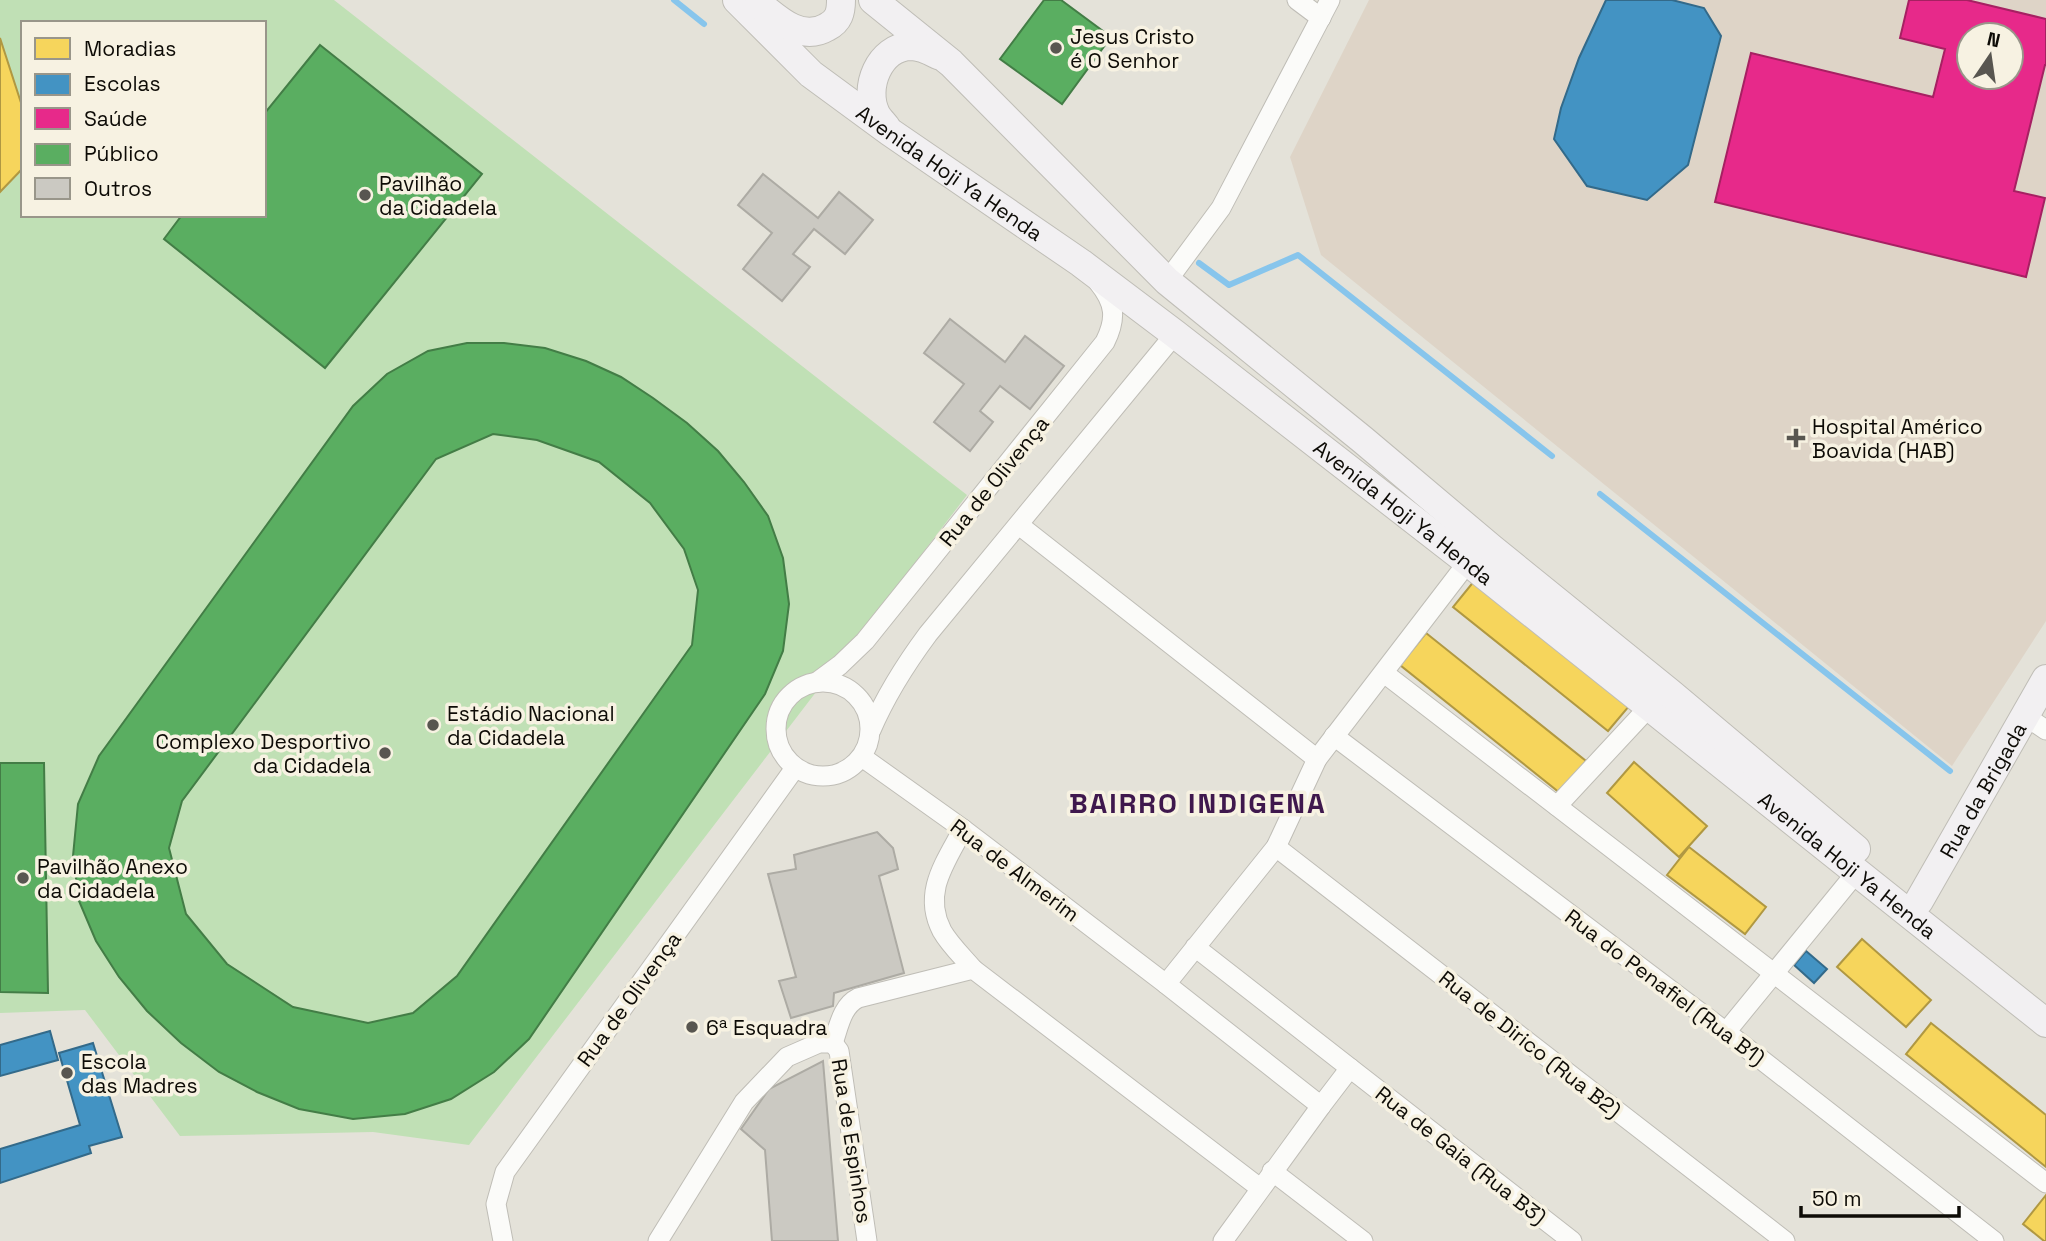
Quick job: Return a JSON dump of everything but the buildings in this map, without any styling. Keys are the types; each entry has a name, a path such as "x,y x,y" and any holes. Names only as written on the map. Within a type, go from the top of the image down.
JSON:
{"main road":[{"path":"747,5 801,32 815,33 834,23 840,15 841,0"},
{"path":"873,0 951,63"},
{"name":"Avenida Hoji Ya Henda","path":"747,5 811,74 890,132 1081,262 1175,334 1468,562 2046,1023"},
{"path":"890,132 876,114 871,95 875,72 886,58 896,50 911,46 926,49 951,63"},
{"name":"Avenida Hoji Ya Henda","path":"951,63 1167,281 2046,1003"},
{"name":"Rua da Brigada","path":"1919,901 2035,723 2046,679"}],"street":[{"path":"1297,0 1321,18"},
{"path":"1167,281 1221,208 1330,0"},
{"name":"Rua de Olivença","path":"817,682 840,666 865,641 1105,342 1112,329 1111,302 1081,262"},
{"path":"871,730 866,712 856,695 841,685 817,682 792,693 782,704 775,725 775,736 779,750 795,768 807,774 824,777 840,774 853,767 868,746 871,730 885,698 904,666 1175,334"},
{"path":"1019,525 1317,759"},
{"path":"1166,984 1276,847 1317,759 1468,562"},
{"path":"1384,673 2046,1183"},
{"path":"1557,806 1650,706"},
{"name":"Rua do Penafiel (Rua B1)","path":"1334,736 1726,1032 1994,1241"},
{"name":"Rua de Almerim","path":"862,757 962,829 1321,1105"},
{"name":"Rua de Olivença","path":"503,1241 496,1204 505,1172 795,768"},
{"path":"962,829 937,880 933,898 935,915 943,933 973,969 1260,1188"},
{"name":"Rua de Dirico (Rua B2)","path":"1276,847 1785,1241"},
{"path":"1726,1032 1856,873"},
{"name":"Rua de Gaia (Rua B3)","path":"1195,947 1572,1241"},
{"path":"658,1241 744,1102 787,1057 819,1043 833,1043 849,1002 973,969"},
{"name":"Rua de Espinhos","path":"833,1043 839,1051 867,1241"},
{"path":"1223,1241 1350,1068"},
{"path":"1272,1171 1363,1241"}],"shaded area":[{"name":"Hospital Américo Boavida (HAB)","path":"1369,0 2046,0 2046,621 1952,766 1321,255 1290,157"}],"green space":[{"name":"Complexo Desportivo da Cidadela","path":"0,0 334,0 967,495 469,1145 373,1132 180,1136 85,1010 0,1013"}],"waterway":[{"path":"674,0 704,24"},
{"path":"1199,263 1229,285 1298,255 1552,456"},
{"path":"1600,494 1950,771"}],"place":[{"name":"Jesus Cristo é O Senhor","path":"1056,48"},
{"name":"Pavilhão da Cidadela","path":"365,195"},
{"name":"Hospital Américo Boavida (HAB)","path":"1796,438"},
{"name":"Estádio Nacional da Cidadela","path":"433,725"},
{"name":"Complexo Desportivo da Cidadela","path":"385,753"},
{"name":"Pavilhão Anexo da Cidadela","path":"23,878"},
{"name":"6ª Esquadra","path":"692,1027"},
{"name":"Escola das Madres","path":"67,1073"}],"district":[{"name":"BAIRRO INDIGENA","path":"1198,803"}]}
